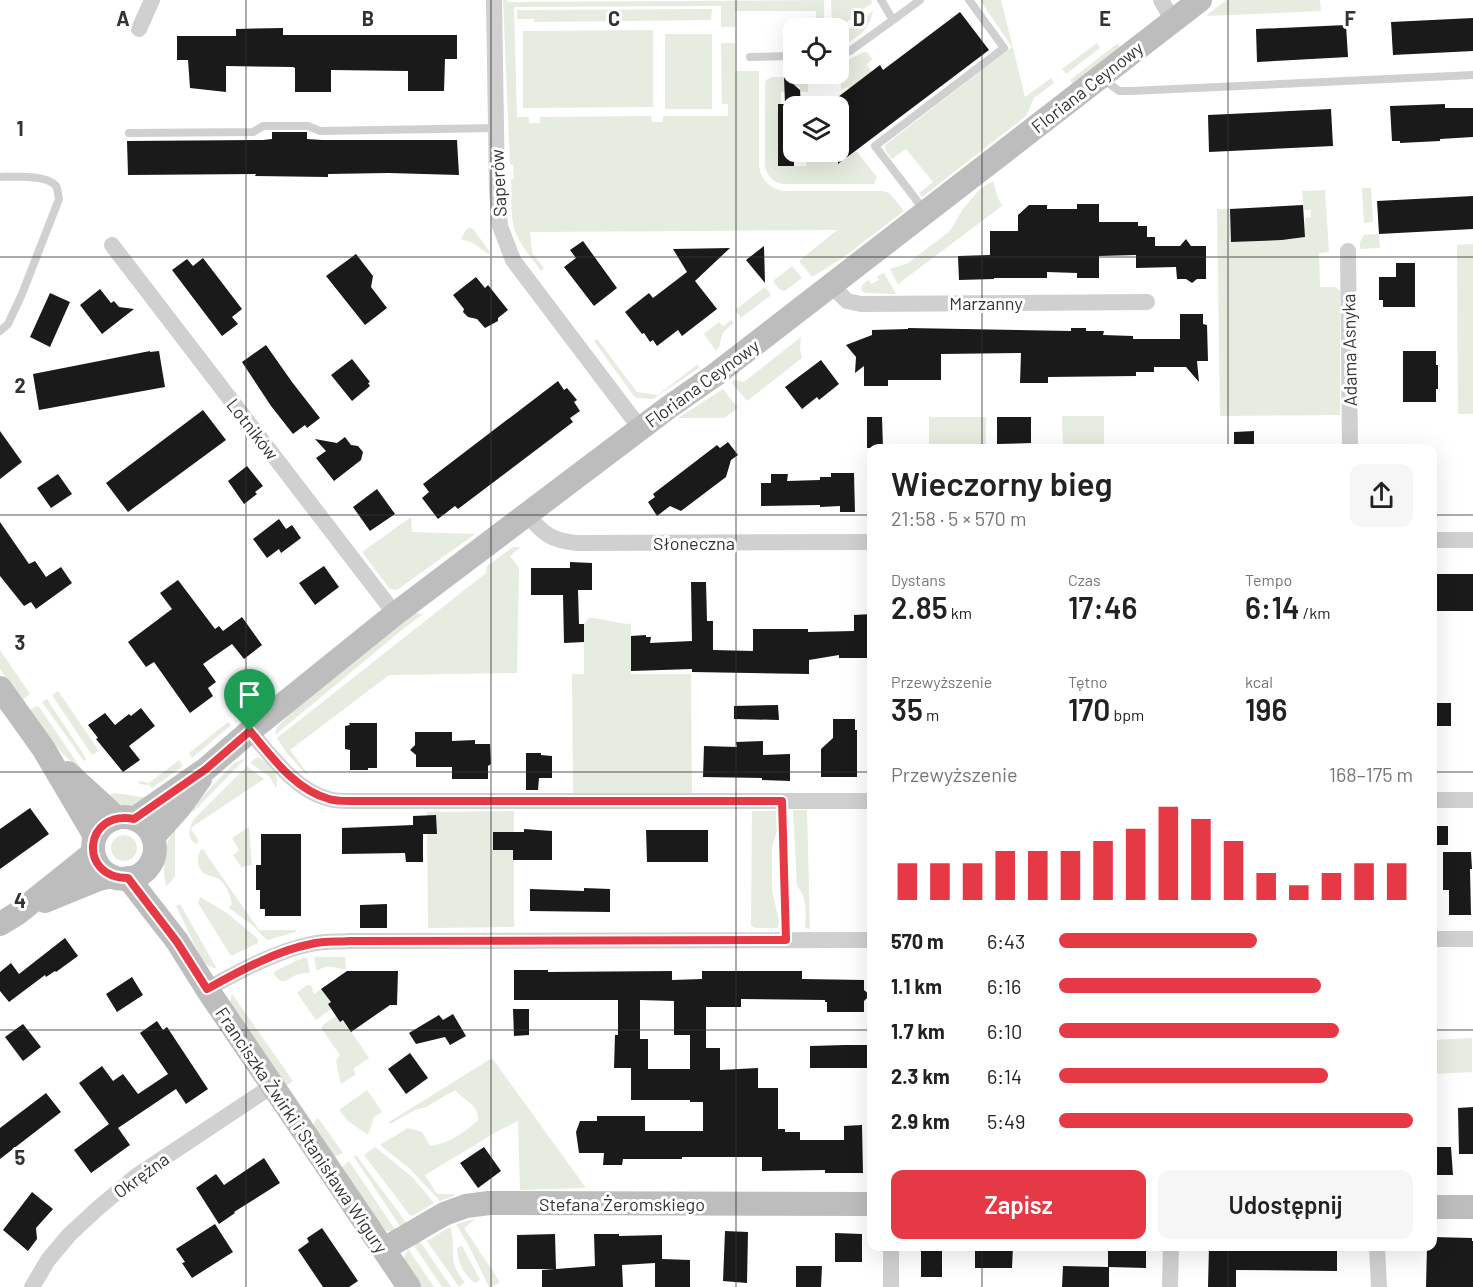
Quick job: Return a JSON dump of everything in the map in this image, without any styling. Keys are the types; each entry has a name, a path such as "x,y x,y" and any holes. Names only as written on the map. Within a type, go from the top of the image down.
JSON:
{"street":[{"path":"139,29 152,0"},
{"name":"Saperów","path":"494,0 497,191 500,226 513,260 640,428"},
{"name":"Floriana Ceynowy","path":"125,818 206,769 395,614 832,286 1101,76 1167,10 1200,0"},
{"name":"Lotników","path":"112,244 395,614"},
{"name":"Adama Asnyka","path":"1348,250 1350,444"},
{"name":"Marzanny","path":"832,286 847,301 861,304 1148,302"},
{"name":"Słoneczna","path":"526,514 540,530 552,538 571,543 867,542"},
{"path":"1437,540 1473,540"},
{"path":"0,688 43,748 94,844"},
{"path":"250,731 296,781 330,800 867,801"},
{"path":"9,918 77,888 119,877 136,876 149,865 154,852 153,837 142,823 125,818 94,799 43,748"},
{"name":"Floriana Ceynowy","path":"153,837 179,808 206,769"},
{"path":"1437,800 1473,800"},
{"path":"119,877 99,867 95,860 94,844 100,827 108,822 125,818"},
{"path":"9,918 94,844"},
{"name":"Franciszka Żwirki i Stanisława Wigury","path":"149,865 177,942"},
{"name":"Franciszka Żwirki i Stanisława Wigury","path":"119,877 177,942 272,1086 410,1287"},
{"path":"1437,939 1473,939"},
{"path":"207,989 258,963 312,943 867,940"},
{"name":"Okrężna","path":"32,1287 48,1260 69,1235 135,1177 272,1086"},
{"name":"Stefana Żeromskiego","path":"384,1249 444,1214 466,1206 489,1203 867,1204"},
{"path":"1437,1207 1473,1207"},
{"path":"891,1251 891,1287"},
{"path":"1170,1287 1171,1251"},
{"path":"1377,1251 1379,1287"}],"lane":[{"path":"881,0 893,20"},
{"path":"849,51 920,0"},
{"path":"926,212 874,146 1004,48 969,0"},
{"path":"750,57 783,56"},
{"path":"1101,76 1119,91 1131,91 1473,75"},
{"path":"129,133 253,132 263,126 308,126 320,131 496,128"},
{"path":"0,177 32,177 49,181 56,186 59,199 22,294 8,324 0,331"},
{"path":"782,801 786,940"}],"shaded area":[{"path":"503,0 508,2 824,0 824,18 816,18 816,11 735,11 735,27 721,27 721,6 514,7 517,117 529,117 529,123 540,123 540,117 651,116 652,122 663,122 663,116 728,116 728,104 722,104 721,43 735,43 735,71 759,71 759,165 766,182 782,191 883,191 889,193 904,211 841,259 812,277 799,261 837,230 530,232 532,253 544,268 541,271 520,242 515,231 512,219 513,165 510,164"},
{"path":"831,0 871,0 872,3 849,20 849,18 832,18"},
{"path":"980,0 1001,0 1025,97 1051,78 1054,83 1034,98 1026,116 922,197 919,193 933,182 906,149 892,159 885,145 1012,47"},
{"path":"1226,0 1320,0 1321,11 1206,16"},
{"path":"712,9 711,20 534,22 534,19 517,19 517,10"},
{"path":"873,11 869,24 849,42 849,29"},
{"path":"653,30 653,107 523,108 523,31"},
{"path":"665,34 712,34 712,109 665,109"},
{"path":"1097,43 1100,48 1066,74 1062,69"},
{"path":"1118,43 1121,50 1073,84 1070,80"},
{"path":"864,52 868,53 872,59 867,65 872,72 849,89 848,87 841,90 841,84 849,84 849,60"},
{"path":"772,77 783,77 783,84 808,84 808,92 800,92 800,87 790,85 785,92 781,92 781,104 778,104 778,166 806,166 807,162 838,162 839,164 849,162 849,156 857,152 877,177 874,184 783,184 771,179 765,167 766,80"},
{"path":"993,181 1002,206 898,284 890,269 908,263 950,231 963,209 979,190"},
{"path":"1362,188 1371,188 1373,222 1364,223"},
{"path":"1325,190 1329,252 1319,253 1320,287 1335,287 1340,291 1340,415 1220,416 1217,209 1230,209 1232,242 1295,239 1305,237 1305,218 1311,217 1311,210 1304,210 1302,191"},
{"path":"470,227 490,252 488,254 473,243 461,239"},
{"path":"1379,234 1380,248 1360,249 1360,242 1364,235"},
{"path":"1473,244 1473,414 1458,414 1457,245"},
{"path":"792,266 802,278 785,291 779,289 773,281"},
{"path":"884,273 896,294 862,291 864,283 869,280 871,284 879,280 877,276"},
{"path":"765,287 771,295 741,318 735,310"},
{"path":"731,320 734,323 723,332 716,351 704,334 719,322 723,326"},
{"path":"801,337 802,358 747,401 732,383 734,380 744,382"},
{"path":"597,339 637,392 658,395 698,364 699,368 653,399 637,398 594,341"},
{"path":"723,389 738,408 724,418 678,418"},
{"path":"1062,416 1104,416 1104,444 1063,444"},
{"path":"929,417 986,417 986,444 929,444"},
{"path":"411,517 412,532 475,534 397,590 390,589 362,552"},
{"path":"513,547 521,547 510,556 519,568 517,673 389,675 290,750 309,773 306,774 277,738 486,573 487,566"},
{"path":"414,613 423,614 275,735 277,727 292,712"},
{"path":"589,618 631,624 631,674 691,674 692,794 573,795 572,674 584,674 584,624"},
{"path":"0,650 30,694 21,701 0,669"},
{"path":"58,691 99,751 92,755 52,695"},
{"path":"47,699 82,752 86,759 84,761 42,702"},
{"path":"36,706 98,788 49,740 29,711"},
{"path":"228,722 231,725 192,758 189,753"},
{"path":"257,757 273,769 277,778 276,788 269,776 250,763"},
{"path":"246,758 193,812 190,810 234,763"},
{"path":"179,760 183,766 152,788 149,785 139,784 139,781 149,783"},
{"path":"247,766 264,779 192,827 199,841 196,844 190,835 190,828 193,821"},
{"path":"114,793 149,798 138,806 129,807 108,796"},
{"path":"793,810 807,810 810,929 805,928 805,901 797,886"},
{"path":"514,811 514,927 428,928 427,812"},
{"path":"752,811 776,811 777,831 772,847 772,890 779,921 778,928 751,926"},
{"path":"175,827 175,876 166,886 164,855"},
{"path":"249,827 252,865 242,868 233,855 239,850 232,838"},
{"path":"124,835 133,839 137,848 133,857 124,861 115,857 111,848 115,839"},
{"path":"202,848 259,930 296,930 295,932 268,940 229,908 232,904 224,884 200,869 198,858"},
{"path":"200,897 227,913 258,939 258,943 231,956 198,903"},
{"path":"180,904 217,969 202,960 176,906"},
{"path":"307,957 310,973 295,975 286,981 281,981 274,974 275,971"},
{"path":"314,957 345,957 346,969 328,966 317,971"},
{"path":"307,985 311,985 314,994 321,989 331,1002 328,1004 331,1009 316,1020 297,993"},
{"path":"232,994 293,1081 286,1086 232,1006 230,1001"},
{"path":"336,1016 340,1021 343,1020 369,1058 353,1069 356,1074 341,1084 336,1061 340,1055 321,1028"},
{"path":"1472,1038 1472,1072 1437,1074 1437,1040"},
{"path":"492,1058 586,1188 520,1190 518,1121 425,1175 437,1194 455,1194 440,1201 408,1167 380,1145 408,1128 422,1132 430,1146 450,1140 468,1129 478,1120 478,1115 474,1106 455,1090 426,1107 415,1110 390,1124 389,1122"},
{"path":"367,1090 382,1112 374,1117 368,1135 348,1121 339,1110"},
{"path":"318,1118 343,1153 333,1155 313,1127"},
{"path":"375,1147 412,1177 434,1203 412,1216 409,1214 364,1155"},
{"path":"356,1155 408,1225 402,1229 354,1157"},
{"path":"349,1161 396,1231 385,1230 343,1173 343,1166"},
{"path":"475,1219 464,1228 500,1282 492,1287 489,1287 456,1224"},
{"path":"450,1227 454,1261 459,1275 465,1282 459,1287 427,1241"},
{"path":"419,1240 451,1287 442,1287 413,1244"},
{"path":"462,1246 480,1280 475,1283 464,1272 460,1263 457,1248"},
{"path":"408,1249 434,1287 421,1287 406,1264 404,1257"}],"building":[{"path":"960,12 989,50 849,156 849,96 839,96 880,65 883,70"},
{"path":"1473,18 1473,51 1393,55 1391,22"},
{"path":"1346,25 1348,57 1257,62 1256,29"},
{"path":"283,28 283,35 457,35 457,59 445,59 444,91 408,91 408,71 331,70 331,92 295,92 295,68 293,67 226,66 226,92 190,88 188,60 177,60 177,36 236,36 236,29"},
{"path":"784,84 793,84 800,90 800,96 785,96"},
{"path":"778,104 783,104 783,162 794,162 794,166 778,166"},
{"path":"1445,104 1445,108 1473,108 1473,137 1400,143 1400,141 1392,141 1390,106"},
{"path":"1331,109 1333,146 1209,152 1208,115"},
{"path":"272,132 307,132 307,139 322,140 457,140 459,175 388,173 328,174 328,177 255,176 256,174 128,175 127,141 263,140 272,139"},
{"path":"1473,196 1473,229 1379,234 1377,201"},
{"path":"1077,204 1099,204 1099,222 1138,222 1138,226 1147,226 1147,237 1155,237 1155,246 1180,246 1186,239 1191,246 1206,246 1206,279 1197,279 1192,283 1186,279 1177,279 1176,267 1136,268 1136,255 1099,256 1099,278 1077,278 1077,273 1047,272 1047,278 959,280 958,256 990,255 990,231 1018,231 1018,215 1029,205 1047,205 1047,209 1077,209"},
{"path":"1303,205 1305,237 1231,242 1230,209"},
{"path":"583,241 617,288 594,306 564,267 576,258 570,250"},
{"path":"764,246 765,283 746,260"},
{"path":"730,248 695,281 717,309 682,336 678,330 657,346 653,340 650,342 625,312 649,293 653,298 687,272 673,249"},
{"path":"356,254 373,276 371,287 387,308 365,325 326,276"},
{"path":"203,258 242,309 232,317 238,324 222,336 172,270 187,259 193,266"},
{"path":"1396,263 1415,263 1415,307 1383,307 1383,300 1379,300 1379,277 1396,277"},
{"path":"476,277 485,288 488,285 508,310 498,318 498,321 485,328 477,319 468,317 463,312 464,309 453,295"},
{"path":"100,289 111,303 114,301 119,307 134,309 102,334 80,305"},
{"path":"50,293 70,302 50,347 30,337"},
{"path":"1180,314 1203,314 1203,324 1207,325 1208,361 1197,361 1199,382 1186,367 1154,367 1154,372 1136,372 1136,376 1048,377 1048,383 1020,383 1021,353 941,354 941,380 888,380 888,386 864,386 864,366 855,373 856,357 846,345 872,335 872,330 908,328 1071,331 1071,328 1086,328 1086,331 1104,331 1103,335 1133,336 1133,339 1180,339"},
{"path":"266,345 320,418 307,428 305,425 293,434 242,362"},
{"path":"159,351 165,387 39,410 33,374"},
{"path":"1403,351 1436,351 1438,389 1436,389 1436,402 1403,402"},
{"path":"352,359 370,382 368,383 370,386 352,401 331,375"},
{"path":"821,360 839,384 819,400 817,397 802,409 785,387"},
{"path":"558,381 564,390 567,388 577,400 574,402 580,411 570,418 573,422 458,509 455,506 438,519 422,498 429,492 423,484"},
{"path":"203,410 226,440 128,512 106,483"},
{"path":"867,417 882,417 883,444 867,444"},
{"path":"997,417 1031,417 1031,443 997,444"},
{"path":"0,431 22,462 0,479"},
{"path":"1254,431 1254,444 1234,444 1234,432"},
{"path":"345,437 351,445 358,446 363,452 361,460 334,481 316,458 326,451 315,439 337,443"},
{"path":"728,442 738,455 731,460 726,477 681,511 670,506 657,516 648,502 655,497 653,494 717,445 720,448"},
{"path":"247,466 263,486 244,504 228,481"},
{"path":"831,473 854,473 855,512 840,512 840,506 761,506 761,483 771,483 771,474 788,474 787,481 820,480 820,477 831,477"},
{"path":"58,474 72,494 51,508 37,488"},
{"path":"377,489 395,514 370,531 353,507"},
{"path":"279,519 286,529 292,525 301,538 281,553 279,549 267,558 253,539"},
{"path":"0,522 29,564 35,561 46,577 61,567 72,583 36,609 31,602 24,606 0,576"},
{"path":"570,562 592,563 592,590 578,590 579,624 584,624 584,642 564,643 563,595 531,595 531,568 570,568"},
{"path":"324,566 339,587 315,605 299,583"},
{"path":"1437,574 1473,574 1473,611 1437,611"},
{"path":"178,580 215,629 219,626 223,631 242,617 262,645 244,659 232,644 203,664 216,682 208,688 213,696 190,713 154,662 146,667 128,642 172,609 160,593"},
{"path":"691,582 706,582 707,621 713,621 713,650 753,651 753,629 808,629 808,632 854,631 854,615 867,614 867,658 839,658 839,655 809,660 809,674 692,672 692,669 631,671 631,636 646,635 646,637 651,637 650,643 692,641"},
{"path":"1437,703 1451,703 1451,726 1437,726"},
{"path":"778,705 779,720 734,719 734,706"},
{"path":"141,708 155,726 129,746 140,760 123,772 96,739 98,738 88,725 105,713 115,725"},
{"path":"833,719 855,719 857,777 821,777 821,749 833,738"},
{"path":"349,723 377,723 377,768 350,770 350,750 345,749 345,726 350,725"},
{"path":"415,732 452,732 452,741 475,740 475,744 490,744 491,764 488,766 488,779 452,779 452,767 416,767 416,755 410,750 415,745"},
{"path":"763,741 763,755 790,754 790,781 703,777 704,746 737,747 736,742"},
{"path":"526,753 552,756 552,778 539,778 538,790 526,790"},
{"path":"30,808 49,834 0,869 0,829"},
{"path":"436,815 437,834 423,834 423,862 406,862 405,853 342,854 342,828 413,825 413,816"},
{"path":"1437,826 1448,826 1448,845 1437,845"},
{"path":"524,829 552,831 552,860 513,860 513,850 493,850 493,832 524,832"},
{"path":"646,830 708,830 708,862 647,862"},
{"path":"261,834 301,834 301,916 265,916 265,909 260,909 260,890 256,890 256,865 261,865"},
{"path":"1443,852 1471,852 1471,915 1449,915 1449,890 1443,890"},
{"path":"584,888 610,889 610,912 530,911 530,889 584,891"},
{"path":"387,904 387,928 360,928 360,905"},
{"path":"65,938 78,956 56,972 46,977 45,975 9,1002 0,991 0,972 11,963 19,974"},
{"path":"514,970 672,971 672,980 702,979 702,971 802,971 802,979 864,980 867,998 864,1001 864,1012 827,1012 825,1000 741,999 741,1007 706,1007 706,1048 720,1048 720,1070 758,1068 758,1088 778,1088 778,1129 785,1129 785,1132 800,1132 800,1140 844,1140 844,1126 862,1125 863,1173 825,1173 825,1170 762,1171 762,1157 623,1159 622,1165 603,1165 604,1153 579,1153 576,1132 580,1121 597,1121 597,1116 645,1116 645,1131 703,1131 703,1102 631,1100 631,1068 614,1068 615,1035 618,1035 618,1000 514,1000","holes":["640,1000 674,1001 674,1035 690,1035 690,1069 648,1069 648,1039 640,1039"]},
{"path":"347,971 398,971 397,1005 390,1005 351,1032 343,1020 340,1022 328,1004 331,1002 321,989"},
{"path":"132,977 143,995 117,1012 106,994"},
{"path":"513,1009 529,1009 529,1035 514,1036"},
{"path":"453,1014 466,1036 450,1045 445,1037 416,1044 409,1033 439,1015 443,1020"},
{"path":"157,1021 163,1030 167,1027 208,1089 186,1104 176,1089 118,1128 130,1145 91,1173 74,1150 109,1124 79,1083 102,1066 113,1081 123,1074 138,1094 168,1074 140,1033"},
{"path":"23,1024 41,1047 23,1061 5,1037"},
{"path":"867,1045 867,1068 810,1068 810,1046"},
{"path":"410,1053 428,1078 406,1094 388,1069"},
{"path":"46,1093 61,1112 0,1159 0,1128"},
{"path":"1473,1107 1473,1154 1459,1154 1458,1108"},
{"path":"484,1147 501,1171 478,1188 460,1163"},
{"path":"1437,1147 1451,1147 1453,1175 1437,1175"},
{"path":"264,1158 280,1183 219,1224 196,1188 216,1174 224,1185"},
{"path":"32,1192 53,1209 36,1228 37,1239 28,1251 3,1230"},
{"path":"215,1224 233,1252 192,1278 176,1249"},
{"path":"322,1228 358,1281 349,1287 323,1287 298,1250 309,1242 307,1238"},
{"path":"725,1231 748,1232 747,1283 723,1281"},
{"path":"835,1233 862,1234 862,1262 835,1262"},
{"path":"555,1234 556,1269 595,1266 594,1234 662,1235 662,1259 690,1260 690,1287 655,1287 655,1263 622,1265 623,1287 542,1287 542,1270 555,1269 517,1269 517,1235"},
{"path":"1437,1237 1472,1238 1473,1287 1426,1287 1427,1251 1437,1251"},
{"path":"921,1251 942,1251 942,1277 921,1277"},
{"path":"975,1251 1013,1251 1012,1268 975,1268"},
{"path":"1108,1251 1146,1251 1146,1268 1109,1267 1109,1287 1062,1287 1063,1266 1108,1267"},
{"path":"1209,1251 1337,1251 1337,1271 1236,1270 1236,1287 1208,1287"},
{"path":"796,1266 822,1266 821,1287 796,1287"}],"route":[{"path":"250,731 296,781 330,800 782,801 786,940 312,943 258,963 207,989 177,942 128,878 111,876 99,867 93,853 93,844 100,827 117,818 134,819 139,816 206,769 250,731"}]}
